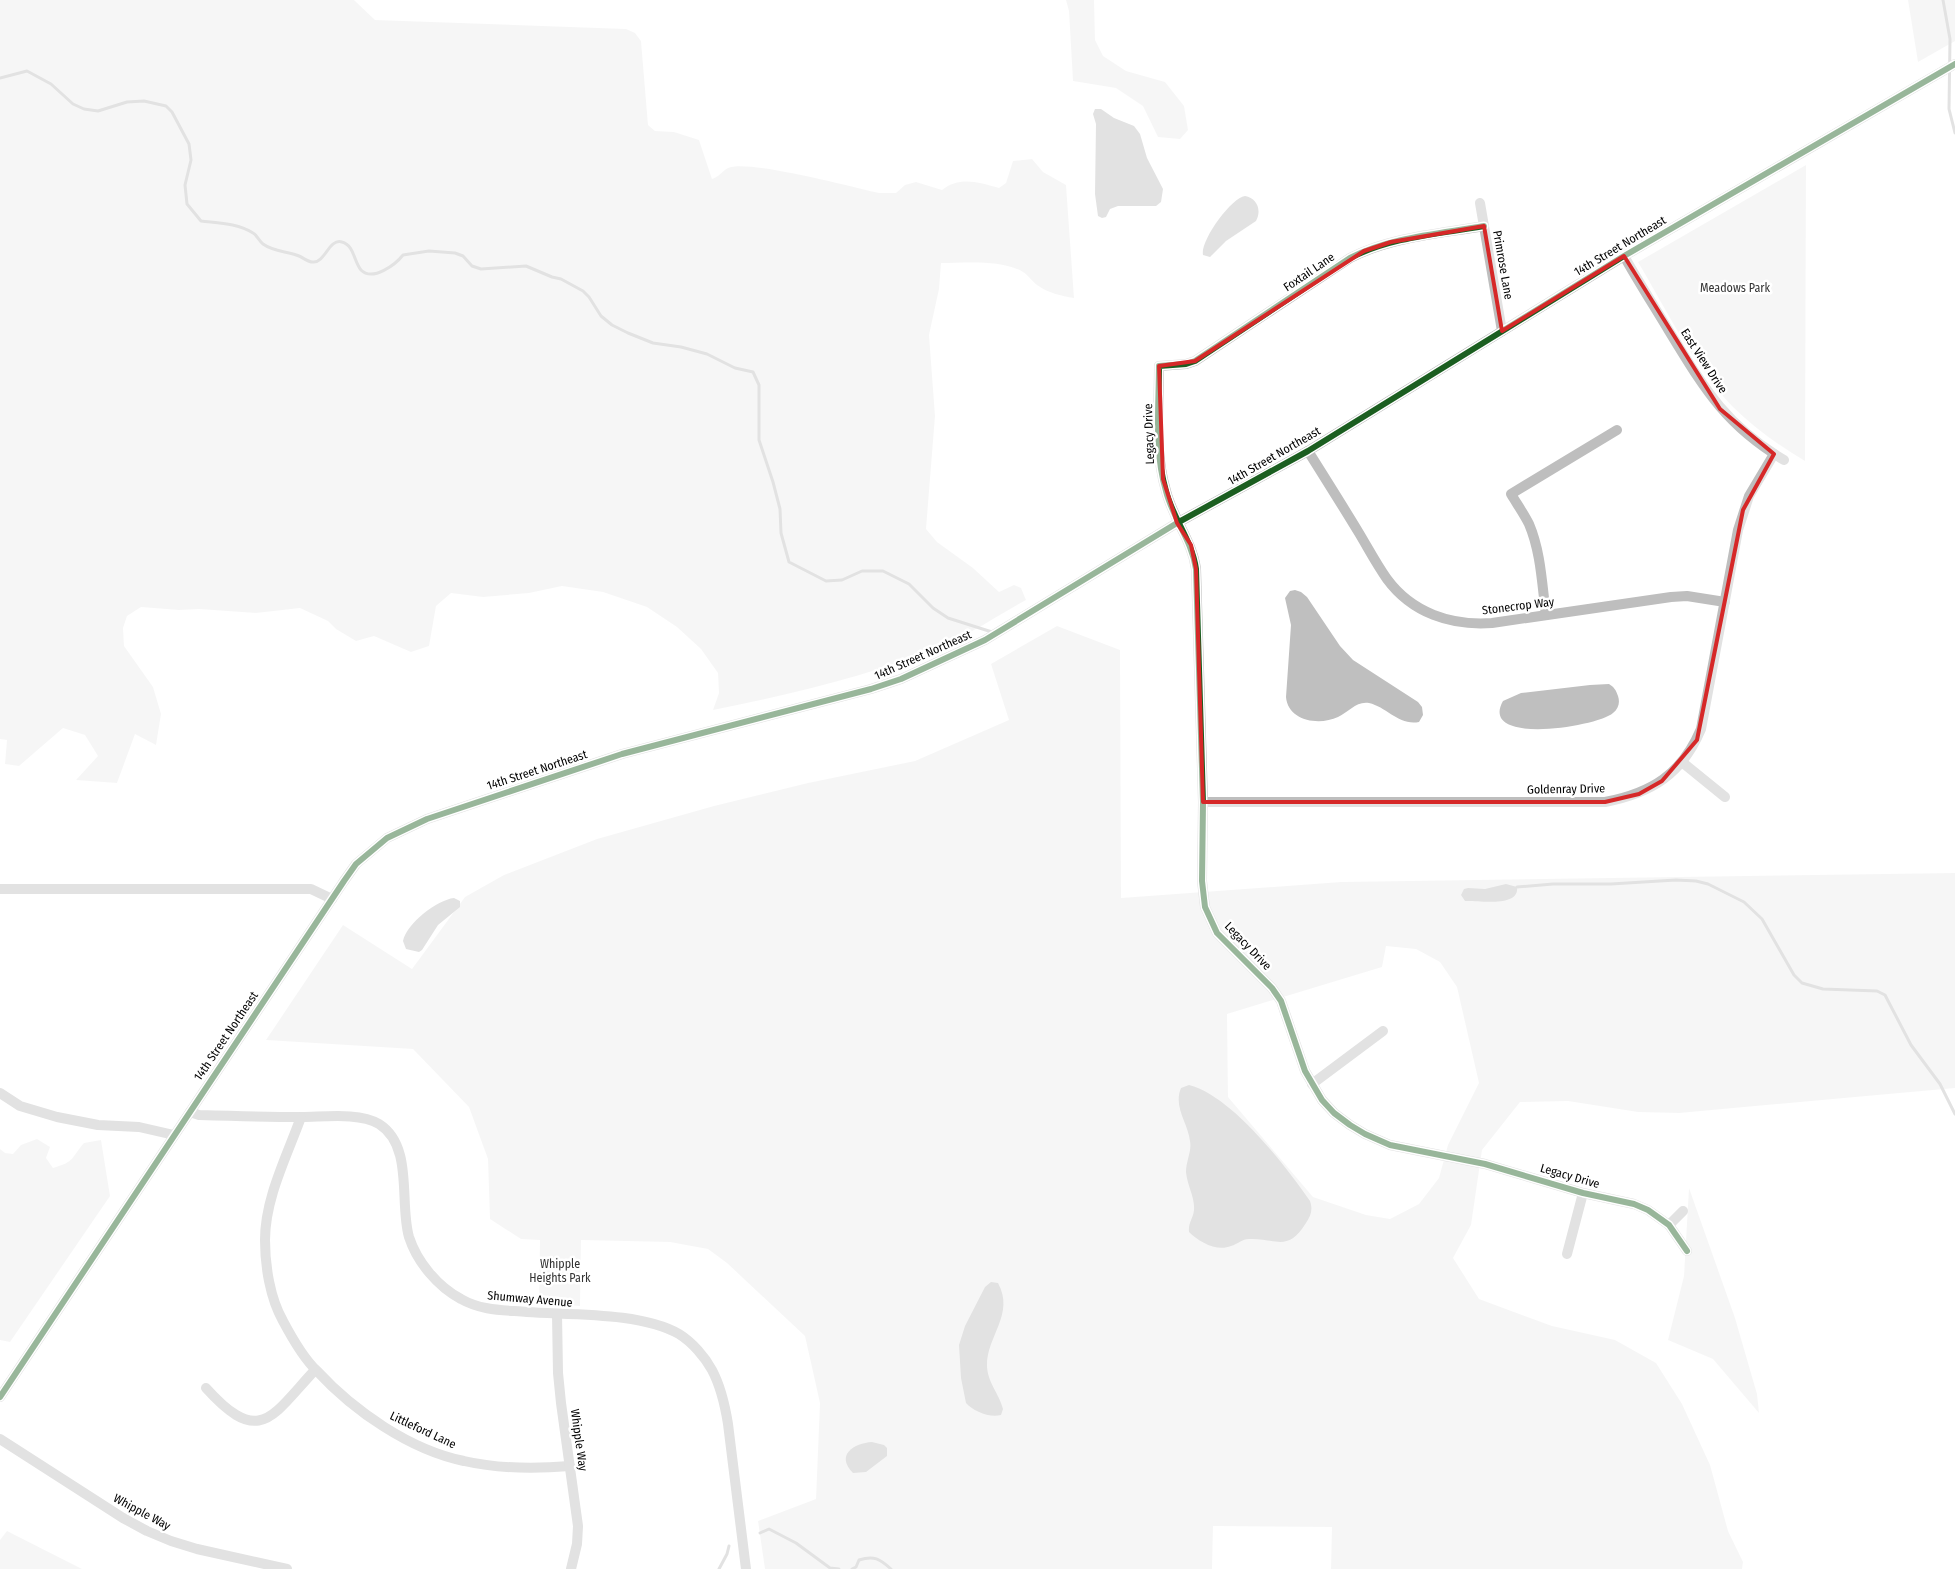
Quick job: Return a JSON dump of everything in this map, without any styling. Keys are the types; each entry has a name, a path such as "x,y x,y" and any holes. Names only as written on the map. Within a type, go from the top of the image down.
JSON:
{"street":[{"name":"14th Street Northeast","path":"0,1397 356,864 387,838 427,818 622,754 871,690 901,679 985,640 1177,523 1308,451 1624,256 1955,64"},
{"name":"Primrose Lane","path":"1480,203 1502,330"},
{"name":"Foxtail Lane","path":"1159,366 1195,361 1341,264 1364,251 1391,242 1484,226"},
{"name":"East View Drive","path":"1624,256 1693,370 1720,409 1750,438 1784,460"},
{"name":"Legacy Drive","path":"1159,366 1161,468 1166,493 1177,523 1191,545 1196,569 1203,802 1202,880 1206,907 1217,933 1268,983 1281,1001 1303,1065 1312,1084 1334,1113 1364,1134 1375,1140 1407,1149 1485,1164 1583,1193 1634,1204 1648,1210 1669,1226 1687,1251"},
{"path":"1546,615 1532,531 1523,512 1511,494 1617,430"},
{"name":"Stonecrop Way","path":"1308,451 1386,578 1405,598 1417,607 1445,620 1476,624 1671,597 1687,596 1725,602"},
{"name":"Goldenray Drive","path":"1203,802 1605,802 1628,797 1662,781 1682,762 1697,740 1701,729 1743,510 1756,483 1774,454"},
{"path":"1682,762 1724,796"},
{"path":"0,889 311,889 332,899"},
{"path":"1312,1084 1383,1031"},
{"path":"0,1093 20,1106 57,1117 98,1125 139,1127 174,1135"},
{"name":"Shumway Avenue","path":"190,1112 199,1115 352,1116 379,1124 390,1134 399,1148 409,1237 431,1275 443,1287 475,1306 500,1311 628,1319 667,1328 680,1335 704,1358 712,1370 724,1401 746,1569"},
{"name":"Littleford Lane","path":"301,1117 268,1212 265,1240 267,1268 273,1295 282,1320 315,1370 346,1399 374,1420 402,1437 434,1452 462,1461 490,1466 520,1468 570,1466"},
{"path":"1567,1254 1583,1193"},
{"path":"1669,1226 1684,1211"},
{"name":"Whipple Way","path":"557,1314 558,1373 578,1526 578,1544 571,1569"},
{"path":"206,1388 229,1411 242,1419 258,1422 274,1413 315,1370"},
{"name":"Whipple Way","path":"0,1440 146,1531 197,1549 288,1569"}],"highlighted area":[{"path":"1484,226 1502,331 1624,256 1720,409 1774,454 1743,510 1697,740 1662,781 1639,794 1605,802 1203,802 1196,569 1191,545 1177,523 1163,479 1159,366 1195,361 1364,251 1391,242"}],"green space":[{"path":"0,0 354,0 375,20 626,29 635,33 641,41 648,125 655,131 674,132 699,140 712,179 728,168 739,166 777,170 879,193 896,193 905,185 916,182 942,190 955,183 962,182 977,182 999,188 1006,183 1013,161 1032,159 1043,172 1066,185 1074,298 1046,290 1037,285 1023,272 1004,265 994,263 941,263 939,289 929,335 935,416 926,529 937,542 973,568 999,592 1014,585 1021,588 1026,600 949,643 892,665 803,690 713,710 719,693 718,673 701,649 677,627 647,607 603,592 562,586 529,593 483,597 451,593 436,606 429,646 411,652 374,636 356,641 336,629 328,621 300,608 256,613 141,607 127,616 123,628 124,646 153,687 161,714 156,745 135,734 117,783 76,780 98,756 85,735 63,728 19,766 5,764 7,740 0,739"},
{"path":"1066,0 1094,0 1095,40 1103,56 1126,71 1165,82 1184,106 1188,130 1180,139 1158,137 1143,106 1116,88 1073,81 1069,11"},
{"path":"1908,0 1955,0 1955,41 1918,62"},
{"name":"Meadows Park","path":"1806,165 1805,461 1758,429 1740,414 1718,390 1681,337 1638,262"},
{"name":"Whipple Heights Park","path":"1057,626 1120,650 1121,898 1341,882 1955,873 1955,1088 1679,1113 1638,1112 1568,1101 1520,1102 1482,1150 1471,1225 1453,1258 1479,1299 1552,1326 1615,1340 1656,1363 1682,1404 1710,1465 1728,1531 1743,1562 1742,1569 1331,1569 1332,1527 1213,1526 1212,1569 765,1569 758,1521 816,1499 820,1403 805,1336 727,1263 708,1249 670,1242 581,1240 580,1306 539,1303 540,1240 521,1239 490,1219 488,1159 469,1107 413,1049 266,1040 343,925 412,969 465,897 504,875 597,839 714,806 808,783 915,761 1009,720 991,664","holes":["1386,946 1416,949 1440,962 1457,987 1479,1083 1448,1145 1439,1178 1419,1204 1390,1219 1366,1215 1313,1197 1228,1097 1227,1014 1382,967"]},
{"path":"37,1139 50,1147 46,1158 53,1168 72,1159 84,1143 101,1140 110,1196 10,1342 0,1340 0,1149 5,1153 13,1154 21,1145"},
{"path":"1689,1188 1735,1318 1757,1394 1759,1413 1713,1359 1668,1340 1684,1276"},
{"path":"7,1531 82,1569 0,1569 0,1540"}],"shaded area":[{"path":"1095,109 1101,109 1114,118 1134,126 1140,134 1147,158 1163,189 1161,202 1156,206 1118,206 1110,209 1106,217 1098,216 1095,194 1096,124 1093,114"},
{"path":"1245,196 1253,199 1257,205 1258,217 1256,221 1226,241 1210,257 1203,255 1206,240 1218,221 1232,204"},
{"path":"1295,590 1307,597 1340,646 1353,660 1418,702 1422,707 1423,715 1419,722 1399,719 1382,708 1369,703 1360,704 1338,717 1322,721 1306,719 1292,712 1286,697 1291,625 1285,598 1290,591"},
{"path":"1609,684 1615,689 1618,696 1619,703 1617,709 1603,718 1586,723 1543,729 1523,728 1507,724 1500,715 1503,701 1521,693"},
{"path":"1506,884 1517,887 1516,893 1512,898 1506,900 1490,902 1465,901 1461,895 1464,889 1468,888 1485,889"},
{"path":"454,898 460,901 460,907 438,925 422,950 419,952 406,949 403,941 416,920 439,903"},
{"path":"1189,1085 1206,1092 1240,1117 1287,1169 1310,1201 1311,1210 1309,1217 1293,1238 1281,1242 1247,1239 1226,1248 1220,1248 1208,1245 1189,1232 1194,1210 1186,1172 1190,1145 1189,1134 1180,1108 1179,1095 1181,1088"},
{"path":"991,1282 998,1283 1003,1305 999,1325 988,1354 987,1365 989,1377 1003,1409 1001,1415 996,1416 982,1413 966,1403 961,1378 959,1345 965,1326 985,1287"},
{"path":"872,1442 884,1445 887,1448 887,1456 866,1472 853,1473 846,1461 849,1451 859,1445"}],"waterway":[{"path":"1943,0 1950,39 1949,109 1955,133"},
{"path":"0,78 27,71 51,84 73,104 84,109 98,111 127,102 144,101 166,106 172,112 189,144 191,160 185,185 187,204 201,221 241,227 254,234 267,247 294,254 311,262 321,259 330,247 338,242 342,242 349,247 361,270 372,274 390,267 403,255 429,251 455,253 463,256 472,266 481,269 526,266 561,279 583,291 601,316 612,325 628,333 653,343 681,347 707,354 735,368 753,372 759,385 759,440 780,509 781,533 789,562 826,581 842,580 862,571 883,571 909,584 933,608 948,618 992,632"},
{"path":"1517,887 1553,884 1696,881 1708,884 1744,902 1762,919 1794,975 1802,983 1823,989 1877,991 1885,995 1911,1045 1940,1084 1955,1114"},
{"path":"760,1533 769,1529 796,1543 830,1568 839,1569"},
{"path":"719,1569 729,1546"},
{"path":"852,1569 856,1567 859,1560 869,1558 880,1560 891,1569"}],"cycle path":[{"path":"0,1397 344,881 356,864 387,838 427,819 622,754 871,689 901,679 985,640 1177,523 1308,451 1624,256 1955,64"},
{"path":"1484,226 1415,237 1366,251 1350,258 1195,361 1186,364 1159,366 1158,429 1162,476 1169,501 1191,549 1196,569 1203,802 1202,881 1205,907 1217,933 1272,988 1281,1001 1305,1071 1322,1100 1334,1113 1350,1125 1390,1145 1485,1164 1583,1193 1634,1204 1648,1210 1669,1225 1687,1251"}]}
